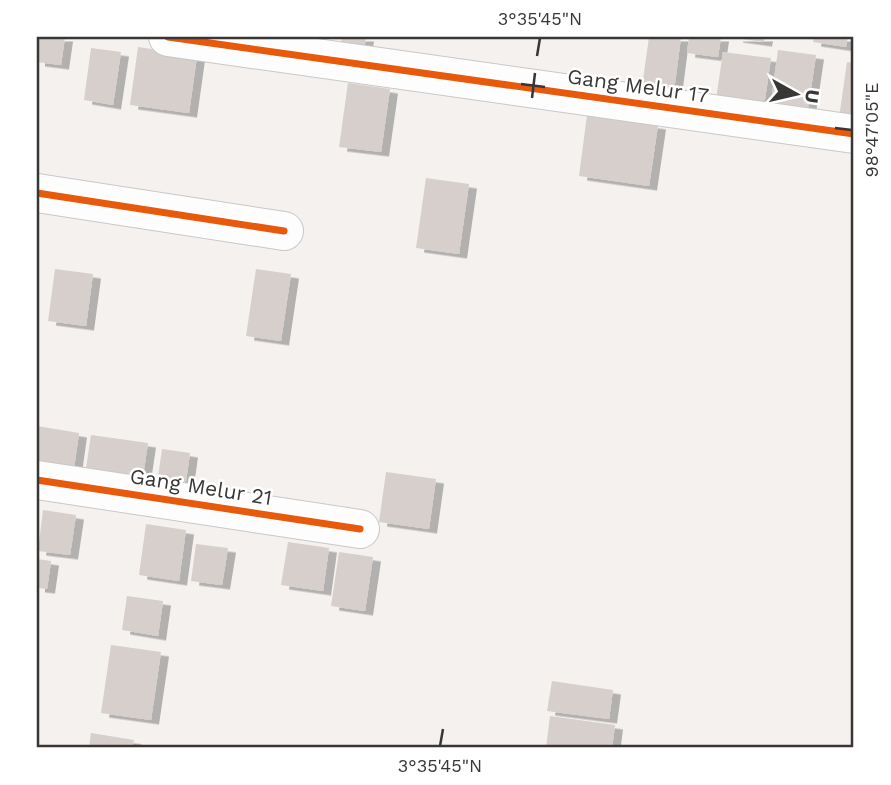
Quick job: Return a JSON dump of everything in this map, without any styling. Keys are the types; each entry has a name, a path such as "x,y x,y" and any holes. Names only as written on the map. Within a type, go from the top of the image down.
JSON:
{"street":[{"name":"Gang Melur 17","path":"168,37 854,134"},
{"path":"37,193 284,231"},
{"name":"Gang Melur 21","path":"37,480 360,529"}],"building":[{"path":"37,37 65,37 61,65 37,62"},
{"path":"342,37 366,37 363,57 340,54"},
{"path":"649,37 681,37 674,91 642,87"},
{"path":"689,37 721,37 718,57 687,53"},
{"path":"735,37 765,37 764,42"},
{"path":"814,37 848,37 846,47 813,42"},
{"path":"138,47 197,56 189,113 130,105"},
{"path":"91,48 121,52 113,105 84,100"},
{"path":"778,50 816,55 807,115 770,110"},
{"path":"723,52 771,58 763,113 715,106"},
{"path":"847,62 854,63 854,120 839,118"},
{"path":"348,83 390,89 381,152 339,147"},
{"path":"587,115 658,125 649,186 579,176"},
{"path":"426,178 469,184 459,254 416,248"},
{"path":"55,269 93,274 86,326 48,321"},
{"path":"256,269 291,274 281,341 246,336"},
{"path":"37,426 79,433 73,475 37,469"},
{"path":"91,435 148,443 142,483 85,475"},
{"path":"162,449 190,453 184,495 156,491"},
{"path":"386,472 436,479 429,529 379,522"},
{"path":"43,510 76,515 70,555 38,551"},
{"path":"146,524 186,530 179,581 139,575"},
{"path":"288,542 329,548 323,591 281,585"},
{"path":"196,544 228,548 222,585 191,581"},
{"path":"339,552 373,557 365,611 331,606"},
{"path":"37,559 51,561 47,589 37,588"},
{"path":"127,596 163,601 158,636 122,630"},
{"path":"111,645 161,652 151,720 101,713"},
{"path":"552,681 613,690 609,719 547,711"},
{"path":"550,716 615,725 612,748 546,748"},
{"path":"91,733 134,740 132,748 89,748"}],"cycle path":[{"path":"168,37 854,134"},
{"path":"37,193 284,231"},
{"path":"37,480 360,529"}]}
